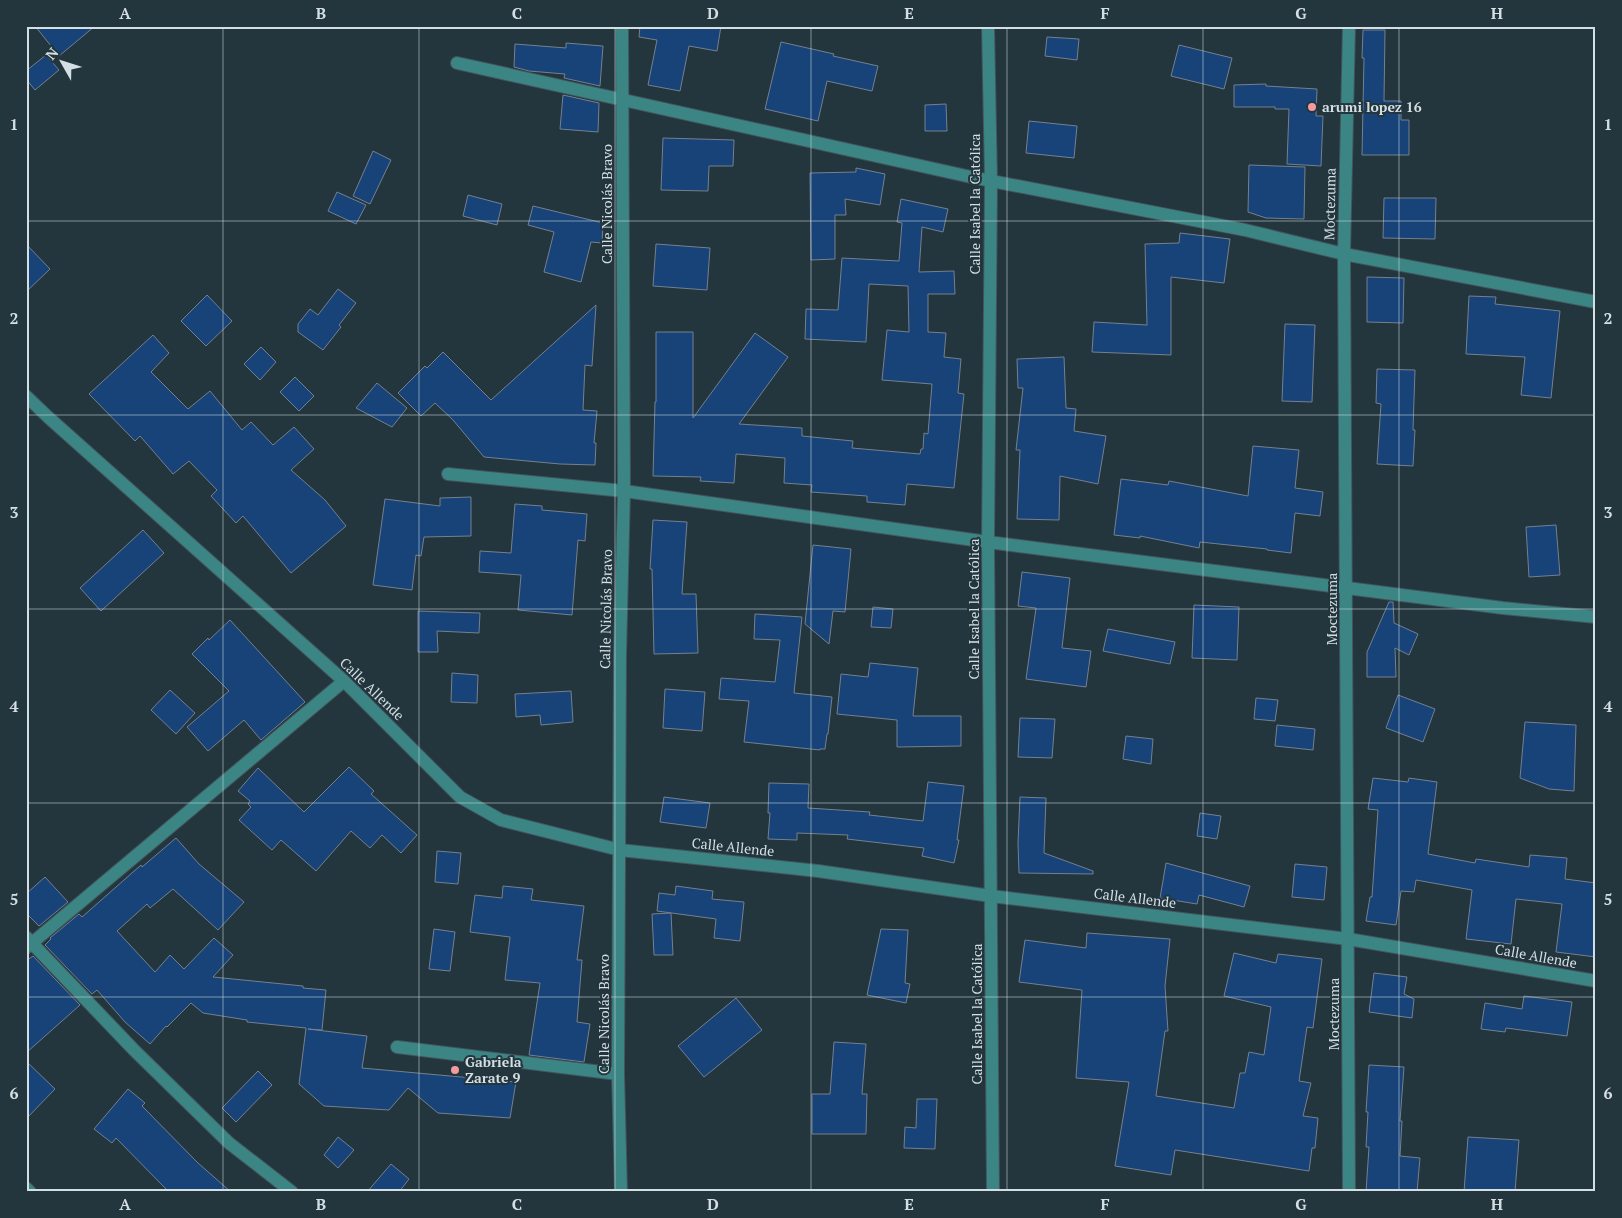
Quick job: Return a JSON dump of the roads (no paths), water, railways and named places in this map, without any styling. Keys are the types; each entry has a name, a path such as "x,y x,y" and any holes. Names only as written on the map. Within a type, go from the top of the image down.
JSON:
{"street":[{"name":"Calle Nicolás Bravo","path":"621,1192 618,1074 620,655 624,491 622,26"},
{"name":"Calle Isabel la Católica","path":"988,26 990,181 988,542 993,1192"},
{"name":"Moctezuma","path":"1349,26 1344,254 1349,1192"},
{"path":"457,63 990,181 1245,230 1344,254 1596,302"},
{"name":"Calle Allende","path":"26,396 344,681 460,797 501,820 620,850 818,872 991,896 1348,939 1596,981"},
{"path":"448,474 624,491 988,542 1503,608 1596,617"},
{"path":"292,1192 229,1143 28,943 344,681"},
{"path":"397,1047 618,1074"},
{"path":"26,1188 30,1192"}],"place":[{"name":"arumi lopez 16","path":"1312,107"},
{"name":"Gabriela Zarate 9","path":"455,1070"}]}
